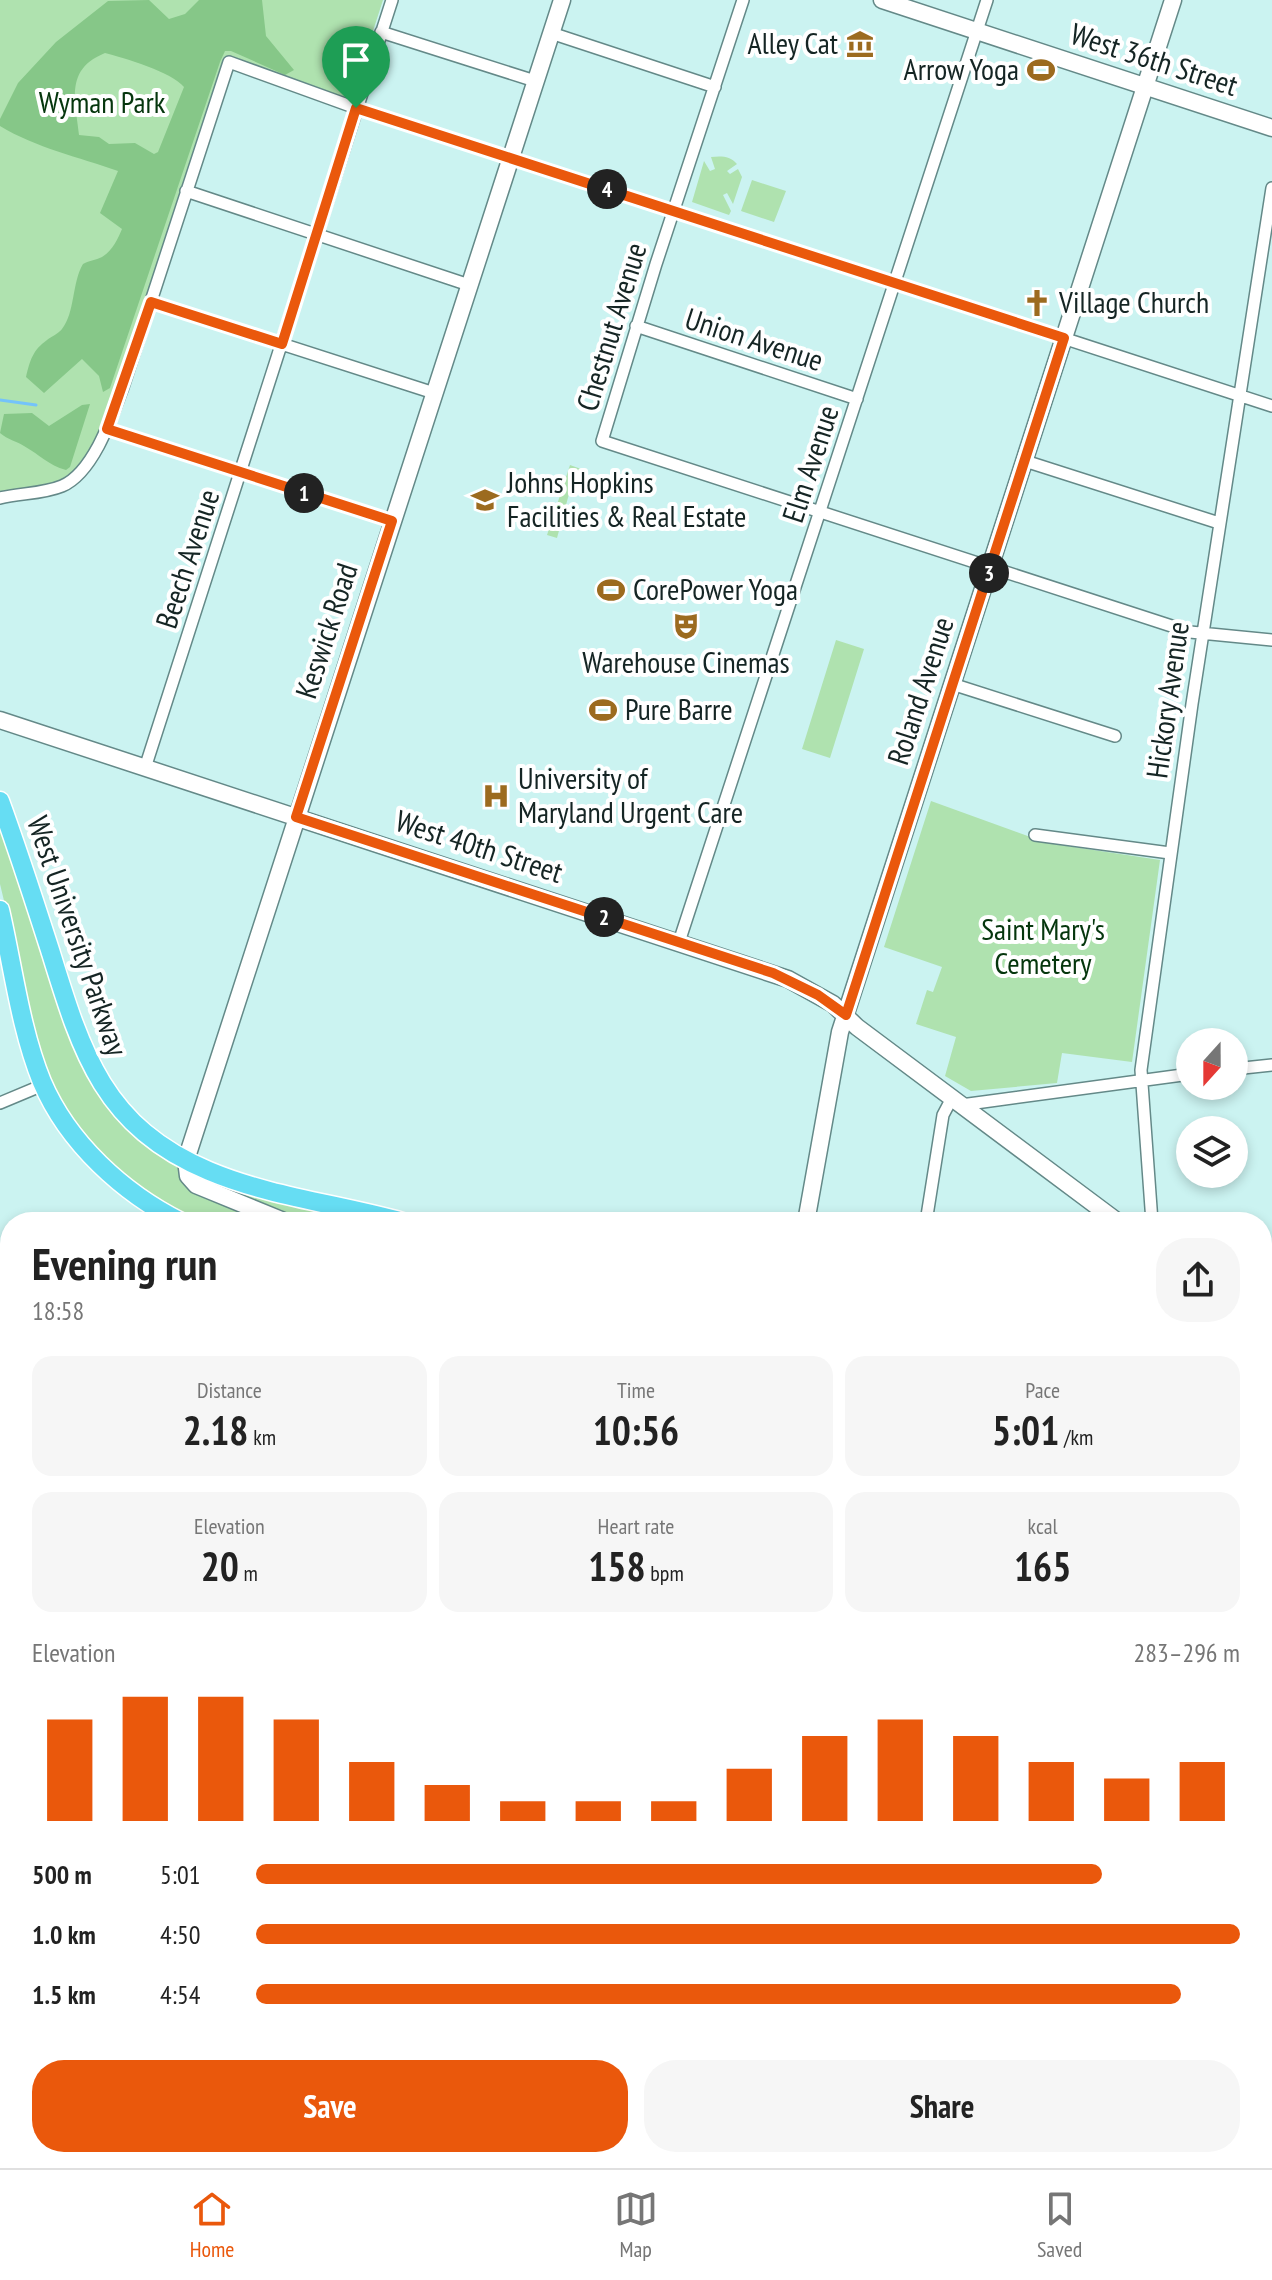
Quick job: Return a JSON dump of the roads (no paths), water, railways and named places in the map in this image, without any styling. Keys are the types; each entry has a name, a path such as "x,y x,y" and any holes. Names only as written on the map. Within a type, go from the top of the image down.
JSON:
{"main road":[{"name":"West University Parkway","path":"0,801 72,1022 94,1072 127,1117 186,1160 252,1187 360,1212"},
{"path":"0,910 26,1026 43,1085 69,1129 99,1163 162,1212"}],"street":[{"name":"Beech Avenue","path":"145,768 392,0"},
{"name":"Keswick Road","path":"186,1160 562,0"},
{"name":"Chestnut Avenue","path":"743,0 636,326 602,441 820,512"},
{"name":"West 36th Street","path":"882,0 1272,128"},
{"name":"Elm Avenue","path":"679,942 987,0"},
{"name":"Roland Avenue","path":"808,1212 840,1032 1173,0"},
{"path":"381,32 535,81"},
{"path":"551,33 715,87"},
{"path":"0,498 61,487 85,466 107,429 229,62 356,108 1272,406"},
{"name":"Hickory Avenue","path":"1151,1212 1139,1080 1202,632 1272,188"},
{"path":"186,191 469,285"},
{"path":"151,302 434,393"},
{"name":"Union Avenue","path":"636,326 857,399"},
{"path":"107,429 392,521"},
{"path":"1025,461 1219,523"},
{"path":"820,512 1190,632 1272,640"},
{"path":"952,684 1115,736"},
{"name":"West 40th Street","path":"1,721 788,979 846,1015 857,1027 1105,1212"},
{"path":"1035,835 1170,853"},
{"path":"1248,1068 1272,1065"},
{"path":"928,1212 943,1115 956,1101 1176,1076"},
{"path":"0,1103 43,1085"},
{"path":"186,1160 188,1176 196,1185 262,1212"}],"waterway":[{"path":"0,400 36,405"}],"place":[{"name":"Alley Cat","path":"860,44"},
{"name":"Arrow Yoga","path":"1041,70"},
{"name":"Village Church","path":"1037,303"},
{"name":"Johns Hopkins Facilities & Real Estate","path":"485,500"},
{"name":"CorePower Yoga","path":"611,590"},
{"name":"Warehouse Cinemas","path":"686,626"},
{"name":"Pure Barre","path":"603,710"},
{"name":"University of Maryland Urgent Care","path":"496,796"}],"park label":[{"name":"Wyman Park","path":"102,103"},
{"name":"Saint Mary's Cemetery","path":"1043,947"}]}
